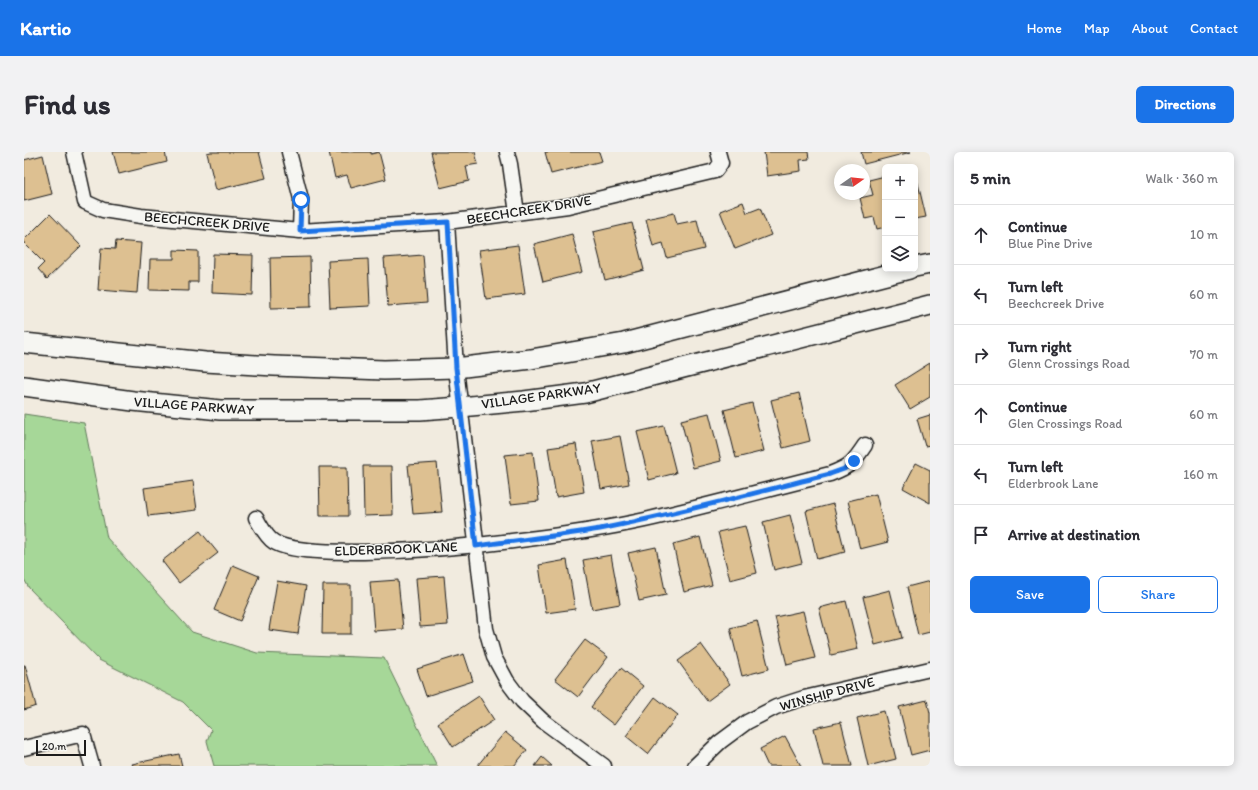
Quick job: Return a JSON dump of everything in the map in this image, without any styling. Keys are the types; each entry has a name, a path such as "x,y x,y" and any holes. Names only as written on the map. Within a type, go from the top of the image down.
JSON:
{"main road":[{"path":"918,266 930,264"},
{"path":"24,343 205,362 251,365 384,370 456,368 532,359 624,343 897,272"},
{"name":"VILLAGE PARKWAY","path":"24,386 133,402 220,410 420,410 460,407 585,393 930,305"}],"street":[{"name":"BEECHCREEK DRIVE","path":"74,152 85,202 102,210 141,216 300,231 448,222 568,206 715,171 721,163 718,152"},
{"path":"289,152 301,200 300,231"},
{"path":"507,152 517,213"},
{"path":"448,222 456,368 460,407 486,629 494,657 507,681 522,701 543,721 604,766"},
{"name":"ELDERBROOK LANE","path":"256,518 266,534 274,542 288,548 336,552 392,552 476,546 569,533 645,520 830,474 844,469 854,461 865,445"},
{"name":"WINSHIP DRIVE","path":"695,766 725,738 747,722 776,707 804,698 930,669"},
{"path":"24,748 83,734 92,766"}],"green space":[{"path":"24,414 84,423 107,538 192,632 257,653 384,658 438,766 214,766 207,741 211,730 183,702 99,660 29,588 24,579"}],"building":[{"path":"113,152 165,152 167,162 119,174"},
{"path":"259,152 266,178 216,190 207,153"},
{"path":"329,152 371,152 371,154 379,152 386,179 351,188 347,175 335,178"},
{"path":"431,152 475,152 478,164 466,166 469,181 440,188"},
{"path":"545,152 599,152 602,161 551,174"},
{"path":"764,152 808,152 809,159 800,160 801,171 767,176"},
{"path":"861,152 911,152 864,164"},
{"path":"43,155 52,194 24,201 24,160"},
{"path":"882,177 882,228 877,229 874,217 865,219 860,200 870,200 870,196 873,195 870,180"},
{"path":"918,184 926,217 918,218"},
{"path":"743,202 747,213 760,208 771,235 735,249 720,211"},
{"path":"674,213 677,224 697,220 704,249 667,258 663,243 653,246 646,219"},
{"path":"50,214 81,246 47,279 38,269 44,263 24,243 24,240"},
{"path":"632,223 644,270 605,280 593,232"},
{"path":"572,234 582,272 543,282 534,244"},
{"path":"116,241 141,243 137,293 98,290 101,248 115,249"},
{"path":"518,245 525,294 486,299 479,250"},
{"path":"174,250 198,251 198,282 189,282 189,291 149,290 150,259 174,259"},
{"path":"213,254 253,255 252,295 212,293"},
{"path":"423,255 427,303 388,306 384,258"},
{"path":"310,257 311,307 271,308 270,258"},
{"path":"368,259 370,306 330,308 328,261"},
{"path":"930,363 930,397 910,409 895,385"},
{"path":"799,393 810,441 783,448 771,400"},
{"path":"752,403 764,451 736,458 724,410"},
{"path":"709,413 721,461 693,468 681,420"},
{"path":"930,415 930,445 925,446 917,419"},
{"path":"664,426 676,473 649,480 637,432"},
{"path":"620,436 629,484 601,489 592,441"},
{"path":"576,444 584,492 556,497 548,448"},
{"path":"533,452 539,501 511,504 505,455"},
{"path":"437,463 442,512 413,514 408,465"},
{"path":"916,463 930,470 930,503 903,488"},
{"path":"363,466 392,466 393,515 364,516"},
{"path":"319,467 347,467 348,516 320,516"},
{"path":"193,481 197,510 148,516 144,488"},
{"path":"876,494 888,542 860,549 848,501"},
{"path":"833,504 845,552 817,559 806,511"},
{"path":"790,515 802,563 774,570 763,522"},
{"path":"745,526 757,573 730,580 718,532"},
{"path":"200,531 218,553 179,583 162,561"},
{"path":"700,537 712,585 684,592 673,544"},
{"path":"656,547 666,595 639,601 628,553"},
{"path":"611,555 620,604 592,609 583,560"},
{"path":"567,560 575,609 546,613 539,565"},
{"path":"233,565 259,576 240,621 214,610"},
{"path":"444,576 448,625 420,627 416,578"},
{"path":"398,580 403,629 374,631 370,582"},
{"path":"277,581 306,586 298,634 269,630"},
{"path":"930,581 930,632 918,635 907,587"},
{"path":"323,585 351,585 351,634 322,634"},
{"path":"890,590 902,638 875,645 863,597"},
{"path":"846,601 858,649 831,655 819,608"},
{"path":"803,611 815,658 787,665 775,617"},
{"path":"757,621 769,669 742,676 730,628"},
{"path":"585,640 608,657 578,697 555,679"},
{"path":"701,644 730,684 707,701 678,661"},
{"path":"464,654 473,681 426,696 417,669"},
{"path":"24,665 36,706 24,710"},
{"path":"621,668 643,686 614,725 591,707"},
{"path":"479,696 494,720 453,747 438,723"},
{"path":"655,697 678,715 648,754 626,736"},
{"path":"927,700 930,713 930,750 911,755 899,707"},
{"path":"884,711 896,759 868,766 857,718"},
{"path":"841,722 852,766 823,766 814,728"},
{"path":"505,732 527,750 514,766 477,766"},
{"path":"785,736 801,766 768,766 760,749"},
{"path":"179,754 182,766 133,766 132,764"},
{"path":"542,757 552,766 535,766"}],"route":[{"path":"301,200 300,231 448,222 456,368 476,546 599,529 645,520 830,474 844,469 854,461"}]}
